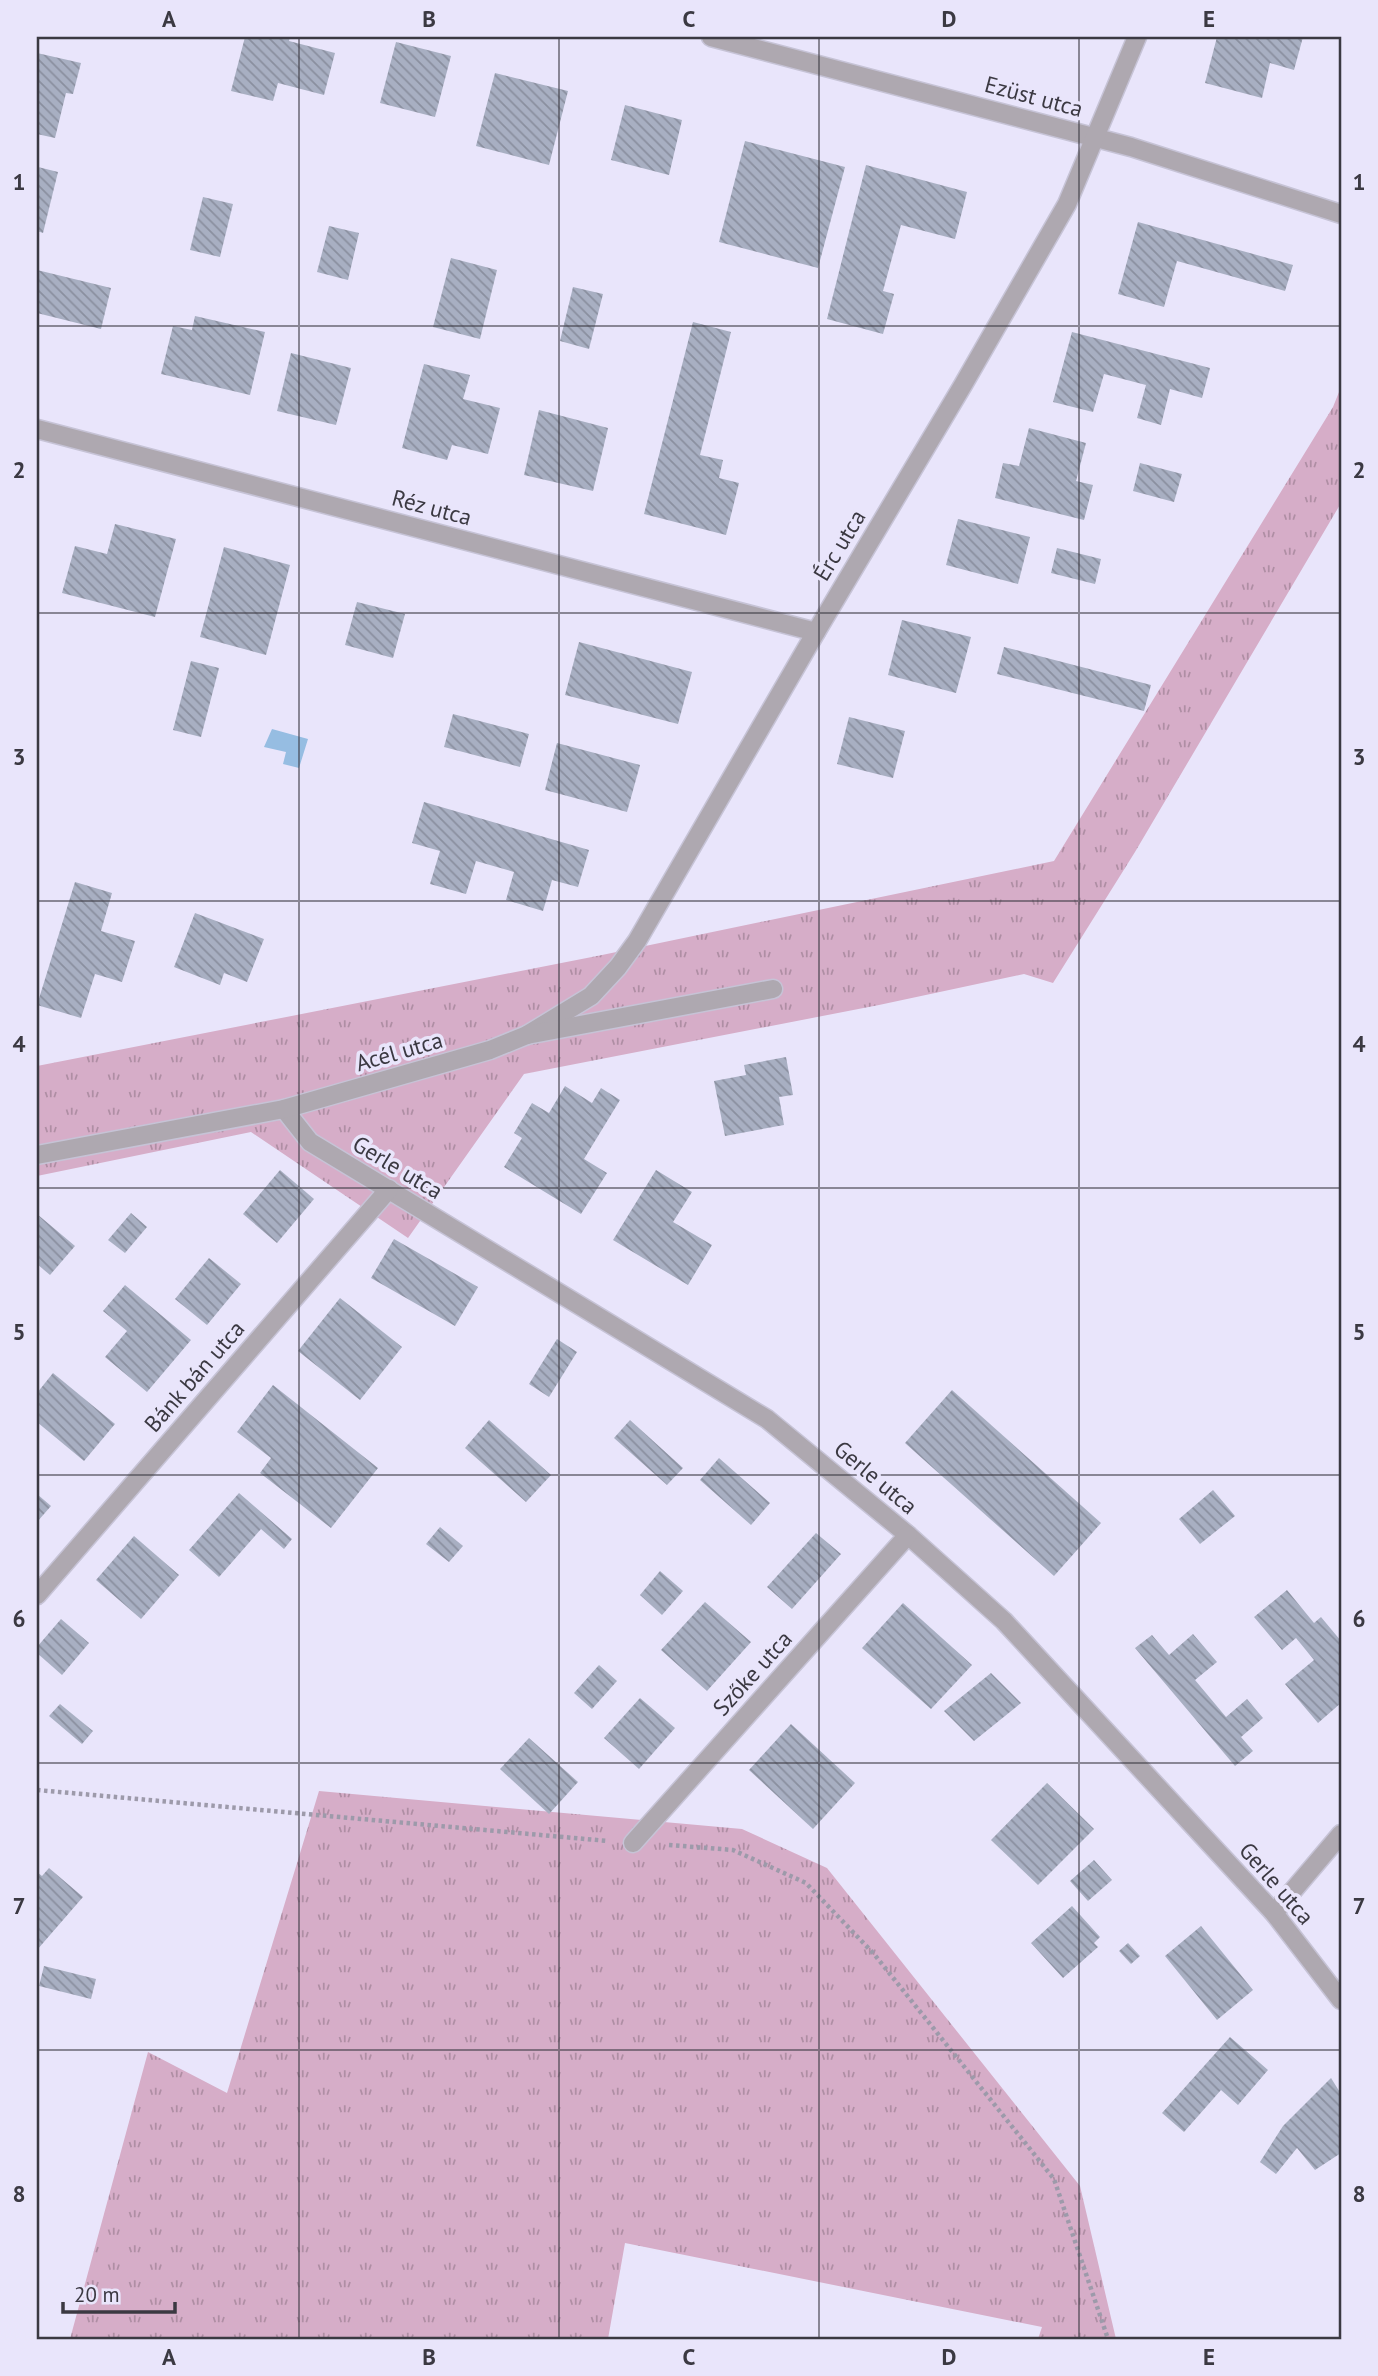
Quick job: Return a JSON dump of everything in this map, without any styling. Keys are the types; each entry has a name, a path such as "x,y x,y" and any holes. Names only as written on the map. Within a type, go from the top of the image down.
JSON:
{"street":[{"name":"Ezüst utca","path":"711,37 1094,137 1341,214"},
{"name":"Érc utca","path":"527,1035 591,996 618,967 637,941 1067,204 1137,37"},
{"name":"Réz utca","path":"37,429 816,632"},
{"name":"Acél utca","path":"37,1155 284,1110 490,1050 527,1035 773,989"},
{"name":"Gerle utca","path":"284,1110 310,1143 767,1419 908,1535 1004,1621 1274,1913 1341,2000"},
{"name":"Bánk bán utca","path":"37,1595 389,1189"},
{"name":"Szőke utca","path":"633,1843 908,1535"},
{"path":"1274,1913 1341,1834"}],"path":[{"path":"37,1790 733,1850 806,1883 874,1954 1054,2179 1108,2339"}],"green space":[{"path":"1341,387 1341,503 1135,852 1053,983 1024,974 524,1074 408,1238 251,1132 37,1176 37,1066 602,955 1054,861 1333,407"},
{"path":"319,1791 742,1829 827,1868 1080,2186 1116,2339 1038,2339 1042,2327 625,2243 608,2339 70,2339 148,2052 227,2093"}],"water":[{"path":"272,729 308,739 299,768 283,764 286,752 264,747"}],"building":[{"path":"245,37 290,37 289,41 335,53 324,95 278,83 273,101 231,91"},
{"path":"1217,37 1303,37 1294,70 1270,63 1262,98 1205,83"},
{"path":"396,42 451,56 435,117 380,103"},
{"path":"37,53 81,63 73,94 66,93 55,138 37,134"},
{"path":"495,73 568,91 549,165 476,146"},
{"path":"625,105 682,120 669,175 611,160"},
{"path":"745,141 845,167 818,268 719,242"},
{"path":"866,165 967,192 955,239 901,225 883,291 894,294 883,334 827,319"},
{"path":"38,167 58,172 43,233 37,231"},
{"path":"203,197 233,204 220,257 190,250"},
{"path":"1138,222 1293,265 1285,291 1177,261 1164,307 1118,294"},
{"path":"329,226 359,233 348,280 317,272"},
{"path":"451,258 497,270 480,339 433,327"},
{"path":"37,270 111,288 101,329 37,313"},
{"path":"573,287 603,294 589,349 560,341"},
{"path":"195,316 265,332 250,395 161,374 173,326 192,330"},
{"path":"693,322 731,332 700,455 723,460 719,478 739,483 726,535 644,514"},
{"path":"1072,332 1210,368 1202,398 1170,389 1161,425 1137,418 1146,385 1104,374 1093,412 1053,402"},
{"path":"291,353 351,368 336,425 277,411"},
{"path":"424,364 470,375 463,399 500,408 488,454 452,445 447,460 402,448"},
{"path":"539,410 608,428 593,491 524,475"},
{"path":"1029,428 1086,443 1076,481 1093,485 1084,520 995,498 1003,463 1019,466"},
{"path":"1140,463 1182,474 1174,502 1133,491"},
{"path":"958,519 1030,537 1018,584 946,565"},
{"path":"115,524 176,539 155,617 62,593 75,546 107,554"},
{"path":"224,547 290,565 266,655 200,637"},
{"path":"1057,548 1101,559 1095,584 1051,573"},
{"path":"357,602 405,614 393,658 345,645"},
{"path":"902,620 971,637 956,693 888,675"},
{"path":"579,642 692,672 678,724 565,695"},
{"path":"1004,647 1151,685 1144,711 997,674"},
{"path":"191,661 219,668 201,737 173,730"},
{"path":"453,714 529,734 520,767 444,747"},
{"path":"849,717 905,731 893,778 837,764"},
{"path":"557,743 640,765 627,812 545,790"},
{"path":"424,802 589,850 578,887 552,880 543,911 506,900 514,872 476,861 466,894 430,884 440,851 412,843"},
{"path":"75,882 112,893 101,931 135,941 122,982 95,974 81,1018 37,1005"},
{"path":"195,913 264,939 247,982 224,973 220,985 174,967"},
{"path":"786,1057 793,1095 779,1097 784,1125 725,1136 714,1081 746,1075 744,1065"},
{"path":"565,1086 592,1103 601,1088 620,1100 584,1159 607,1173 581,1214 504,1167 522,1138 514,1133 532,1103 549,1113"},
{"path":"280,1170 314,1199 277,1243 243,1214"},
{"path":"656,1170 692,1192 673,1222 712,1245 688,1285 613,1240"},
{"path":"131,1213 147,1227 125,1253 108,1240"},
{"path":"37,1214 75,1246 50,1275 37,1264"},
{"path":"394,1239 478,1287 455,1326 371,1278"},
{"path":"209,1258 241,1284 207,1325 175,1299"},
{"path":"125,1285 191,1340 147,1392 105,1357 127,1331 103,1311"},
{"path":"340,1298 402,1347 360,1400 298,1351"},
{"path":"557,1339 577,1352 549,1397 529,1384"},
{"path":"53,1373 115,1424 84,1461 37,1422 37,1393"},
{"path":"273,1385 378,1468 331,1528 260,1473 271,1458 237,1432"},
{"path":"952,1390 1101,1523 1054,1576 905,1443"},
{"path":"489,1420 551,1475 526,1502 465,1448"},
{"path":"630,1420 683,1468 667,1485 614,1438"},
{"path":"719,1458 770,1503 751,1525 700,1480"},
{"path":"1213,1490 1235,1516 1200,1544 1179,1519"},
{"path":"239,1493 292,1539 284,1549 261,1529 219,1577 189,1550"},
{"path":"37,1494 51,1506 37,1522"},
{"path":"440,1527 463,1546 449,1562 426,1544"},
{"path":"816,1533 841,1554 792,1609 767,1587"},
{"path":"134,1536 179,1575 141,1619 96,1580"},
{"path":"660,1571 683,1591 662,1615 640,1595"},
{"path":"1287,1590 1314,1623 1321,1617 1341,1641 1341,1703 1318,1723 1285,1684 1314,1660 1296,1638 1282,1650 1254,1617"},
{"path":"705,1602 751,1642 707,1691 661,1650"},
{"path":"903,1603 972,1665 931,1709 862,1648"},
{"path":"61,1619 89,1643 62,1675 37,1653 37,1647"},
{"path":"1193,1634 1217,1662 1195,1680 1226,1717 1247,1699 1263,1718 1241,1737 1253,1751 1235,1766 1135,1648 1152,1635 1169,1655"},
{"path":"599,1665 617,1681 592,1709 574,1693"},
{"path":"991,1673 1021,1703 974,1741 944,1711"},
{"path":"640,1698 675,1728 639,1769 604,1738"},
{"path":"60,1704 93,1731 82,1744 49,1716"},
{"path":"791,1724 855,1783 813,1829 749,1770"},
{"path":"529,1738 578,1782 549,1814 500,1769"},
{"path":"1047,1783 1094,1829 1038,1885 991,1840"},
{"path":"1094,1860 1112,1880 1088,1901 1070,1881"},
{"path":"49,1868 83,1897 37,1950 37,1872 42,1876"},
{"path":"1072,1906 1100,1937 1094,1943 1098,1947 1063,1978 1031,1943"},
{"path":"1201,1926 1253,1990 1217,2020 1165,1956"},
{"path":"1128,1943 1140,1956 1131,1964 1119,1951"},
{"path":"44,1966 96,1979 91,1999 39,1986"},
{"path":"1230,2037 1268,2070 1238,2105 1221,2090 1184,2132 1162,2113"},
{"path":"1331,2078 1341,2094 1341,2153 1315,2170 1297,2148 1276,2174 1260,2162 1283,2126"}]}
